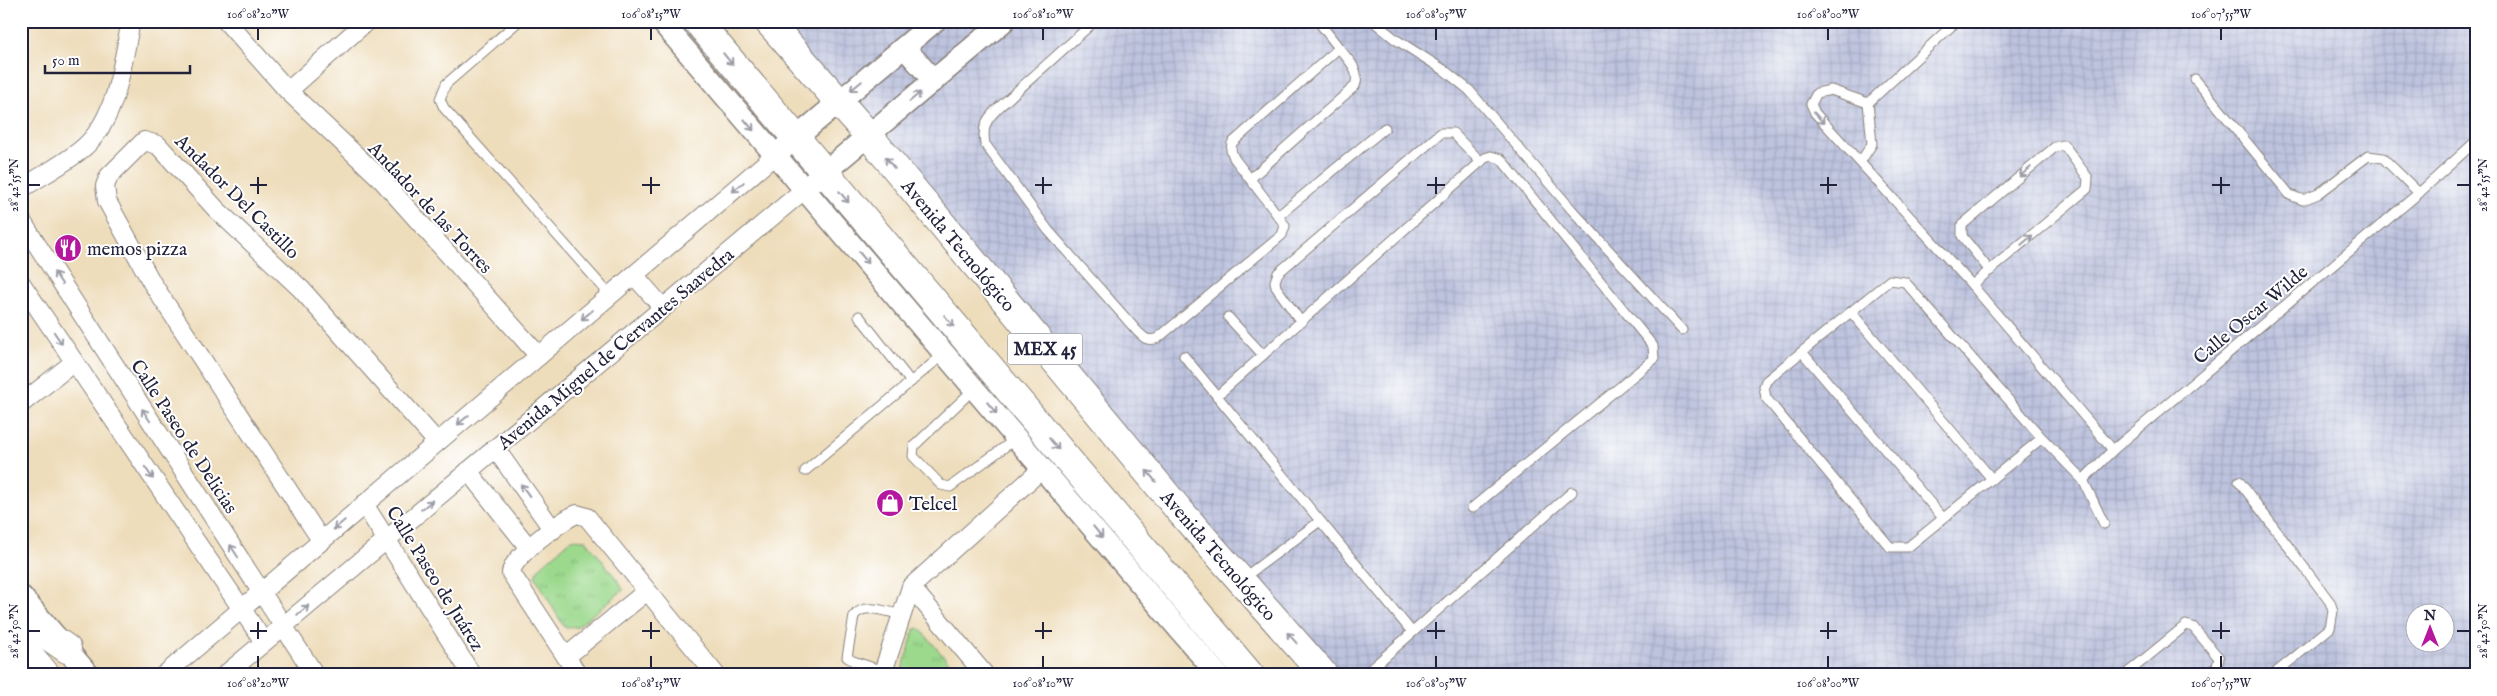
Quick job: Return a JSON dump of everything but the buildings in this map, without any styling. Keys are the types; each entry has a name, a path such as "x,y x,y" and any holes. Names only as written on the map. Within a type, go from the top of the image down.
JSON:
{"main road":[{"name":"MEX 45","path":"697,21 785,147 1250,675"},
{"name":"Avenida Tecnológico","path":"768,21 869,136 1178,510 1324,675"},
{"path":"21,616 67,649"},
{"path":"21,645 46,675"}],"street":[{"path":"21,189 83,148 100,128 112,106 132,21"},
{"name":"Andador de las Torres","path":"226,21 288,91 381,180 539,356"},
{"path":"288,91 367,21"},
{"path":"661,21 785,147"},
{"path":"164,675 837,101 934,21"},
{"name":"Avenida Miguel de Cervantes Saavedra","path":"225,675 1004,21"},
{"path":"904,47 934,81"},
{"name":"Andador Del Castillo","path":"321,540 152,283 107,201 105,186 109,176 140,144 148,141 158,145 216,209 301,289 437,442"},
{"path":"815,181 945,353 1218,675"},
{"name":"Calle Paseo de Delicias","path":"21,220 315,675"},
{"path":"634,275 663,308"},
{"path":"21,283 264,642"},
{"path":"21,404 74,362"},
{"path":"495,448 553,530"},
{"path":"883,673 911,587 1043,468"},
{"path":"468,471 529,548"},
{"name":"Calle Paseo de Juárez","path":"364,504 472,675"},
{"path":"578,675 512,577 511,568 529,548 577,514 587,517 716,675"},
{"path":"911,587 985,675"},
{"path":"567,656 647,591"},
{"path":"21,596 89,675"}],"lane":[{"path":"519,21 446,84 440,99 444,108 610,295"},
{"path":"1095,21 986,120 983,132 985,144 1048,230 1137,331 1145,339 1152,340 1158,338 1279,238 1284,226 1234,158 1231,150 1232,143 1339,48"},
{"path":"1250,179 1355,86 1358,75 1356,70 1318,21"},
{"path":"1373,21 1395,39 1444,70 1469,90 1572,210 1682,330"},
{"path":"1868,103 1957,21"},
{"path":"2195,79 2290,195 2303,200 2318,194 2368,156 2376,155 2383,158 2419,193"},
{"path":"1868,103 1831,90 1817,93 1811,104 1815,113 1972,285 2113,450"},
{"path":"1861,162 1872,144 1868,103"},
{"path":"1278,216 1384,128"},
{"path":"1301,322 1276,287 1275,281 1278,273 1441,133 1453,133 1481,162"},
{"name":"Calle Oscar Wilde","path":"2083,480 2113,450 2419,193 2476,141"},
{"path":"1972,285 1990,271 2087,189 2088,178 2064,146 2055,147 1962,225 1962,236 1990,271"},
{"path":"1217,396 1481,162 1491,156 1501,159 1653,346 1655,354 1654,359 1472,508"},
{"path":"2042,438 1908,547 1890,547 1766,398 1764,386 1766,381 1890,280 1905,282 2042,438 2083,480 2104,524"},
{"path":"1851,312 1992,479"},
{"path":"859,316 911,382"},
{"path":"1228,317 1263,356"},
{"path":"1802,352 1943,518"},
{"path":"805,471 945,353"},
{"path":"1184,356 1412,632"},
{"path":"975,388 914,446 913,456 941,485 950,487 1018,438"},
{"path":"2239,482 2330,602 2333,611 2330,628 2273,675"},
{"path":"1364,675 1572,492"},
{"path":"1240,580 1320,521"},
{"path":"883,673 847,657 854,616 857,611 866,608 902,615"},
{"path":"2125,675 2186,625 2193,627 2219,658 2217,666 2207,675"}],"shaded area":[{"path":"774,21 2476,21 2476,675 1332,675"}],"green space":[{"path":"572,539 586,540 619,582 623,590 577,627 564,627 535,576 540,567"},
{"path":"919,628 960,675 901,675 914,630"}],"place":[{"name":"memos pizza","path":"68,248"},
{"name":"Telcel","path":"890,503"}]}
